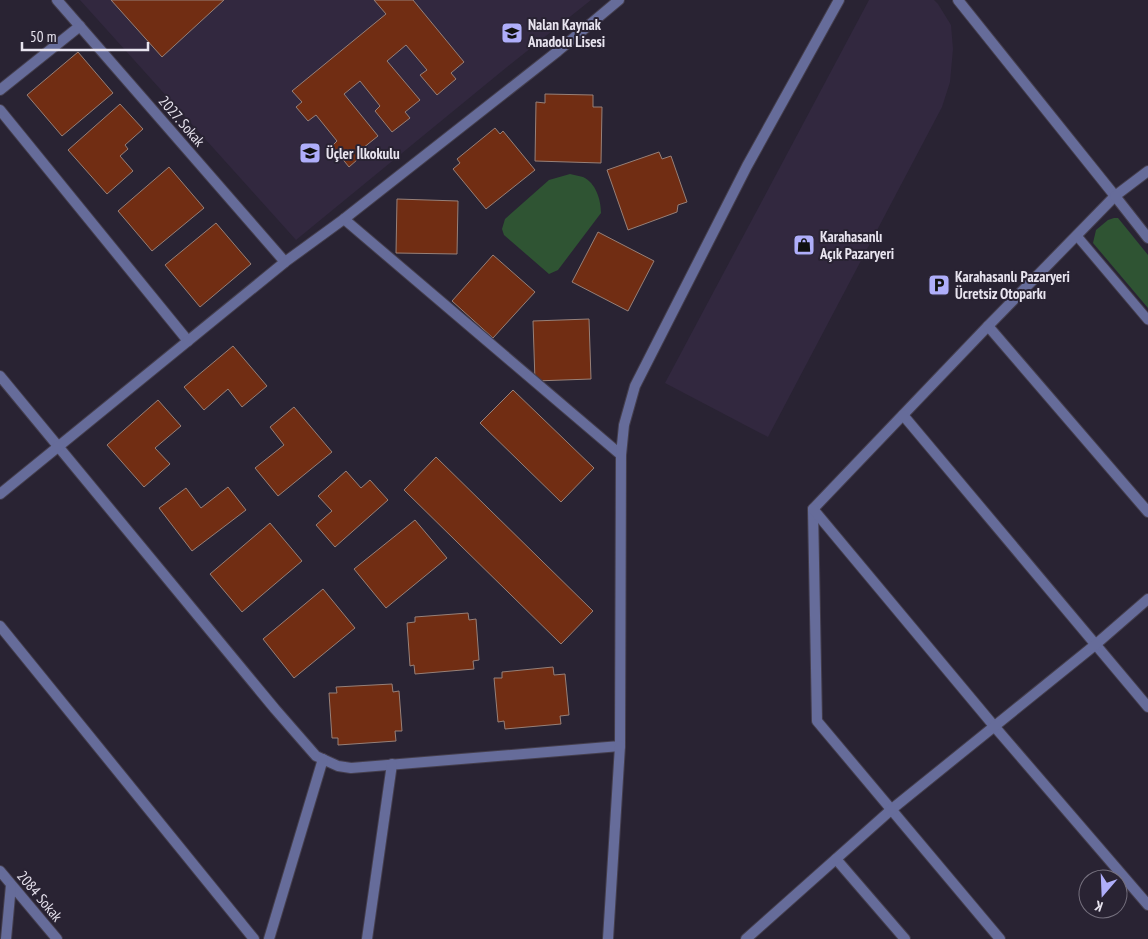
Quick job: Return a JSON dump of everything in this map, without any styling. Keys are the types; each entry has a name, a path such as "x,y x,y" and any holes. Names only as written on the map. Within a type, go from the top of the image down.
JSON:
{"street":[{"name":"2027. Sokak","path":"57,0 285,262"},
{"path":"0,494 285,262 558,51 619,0"},
{"path":"608,939 620,746 621,455 624,425 635,386 747,166 839,0"},
{"path":"958,0 1148,238"},
{"path":"0,90 80,26"},
{"path":"0,110 188,341"},
{"path":"1000,939 817,721 813,509 1115,196 1148,171"},
{"path":"344,218 621,455"},
{"path":"988,326 1148,512"},
{"path":"0,376 316,756 338,766 351,768 620,746"},
{"path":"903,415 1148,708"},
{"path":"813,509 994,726 1148,905"},
{"path":"746,939 892,809 1095,645 1148,599"},
{"path":"0,626 254,939"},
{"path":"269,939 323,759"},
{"path":"367,939 392,764"},
{"path":"836,859 905,939"},
{"name":"2084 Sokak","path":"0,871 57,939"},
{"path":"6,939 11,885"}],"lane":[{"path":"1077,236 1148,320"}],"shaded area":[{"name":"Üçler İlkokulu","path":"80,0 591,0 296,240"},
{"name":"Karahasanlı Açık Pazaryeri","path":"869,0 934,0 938,4 951,25 953,49 950,82 942,107 768,437 665,383"}],"green space":[{"path":"570,174 583,177 591,183 599,197 601,213 558,270 549,274 504,235 502,229 505,219 549,180"},
{"path":"1118,218 1148,255 1148,308 1093,243 1096,230 1108,220"}],"building":[{"path":"111,0 224,0 162,57"},
{"path":"374,0 413,0 464,62 451,73 456,79 437,95 420,75 427,70 406,45 387,61 420,100 405,112 410,118 392,132 375,111 380,106 360,81 344,94 378,136 363,148 366,152 349,167 332,146 337,141 316,115 308,121 296,107 302,102 292,91 386,14"},
{"path":"78,52 113,93 62,136 27,95"},
{"path":"545,94 593,95 593,107 602,107 601,163 535,161 536,102 545,103"},
{"path":"120,104 143,129 125,145 128,149 120,156 133,171 107,194 68,150"},
{"path":"495,128 500,134 503,131 535,170 486,209 453,169 460,163 457,159"},
{"path":"659,152 662,159 671,156 687,202 678,205 677,212 628,230 607,170"},
{"path":"169,167 204,208 152,251 118,211"},
{"path":"397,199 458,201 457,254 396,253"},
{"path":"216,223 251,264 200,307 165,265"},
{"path":"598,232 654,261 628,311 572,282"},
{"path":"493,255 535,292 493,338 452,301"},
{"path":"589,319 591,379 535,381 533,321"},
{"path":"233,346 267,386 242,407 228,389 204,410 184,387"},
{"path":"513,390 594,468 561,502 480,423"},
{"path":"158,400 181,426 155,448 170,464 144,487 107,445"},
{"path":"294,407 332,452 278,496 255,468 284,445 270,427"},
{"path":"436,457 593,611 561,644 404,490"},
{"path":"346,471 361,488 370,480 388,500 335,547 316,525 332,511 318,496"},
{"path":"228,487 246,510 192,551 159,508 186,488 201,508"},
{"path":"415,520 447,558 386,608 354,569"},
{"path":"270,523 302,561 242,612 210,574"},
{"path":"323,589 355,628 294,678 263,639"},
{"path":"468,613 469,620 476,619 479,660 473,661 474,669 415,674 414,665 410,666 407,623 415,622 415,617"},
{"path":"553,667 554,675 565,674 569,715 560,716 561,724 505,729 504,721 498,722 494,678 502,678 502,672"},
{"path":"392,684 393,692 399,691 402,731 395,731 396,741 338,745 338,738 332,738 329,693 337,693 336,687"}],"place":[{"name":"Nalan Kaynak Anadolu Lisesi","path":"512,33"},
{"name":"Üçler İlkokulu","path":"310,153"},
{"name":"Karahasanlı Açık Pazaryeri","path":"804,245"},
{"name":"Karahasanlı Pazaryeri Ücretsiz Otoparkı","path":"939,285"}]}
